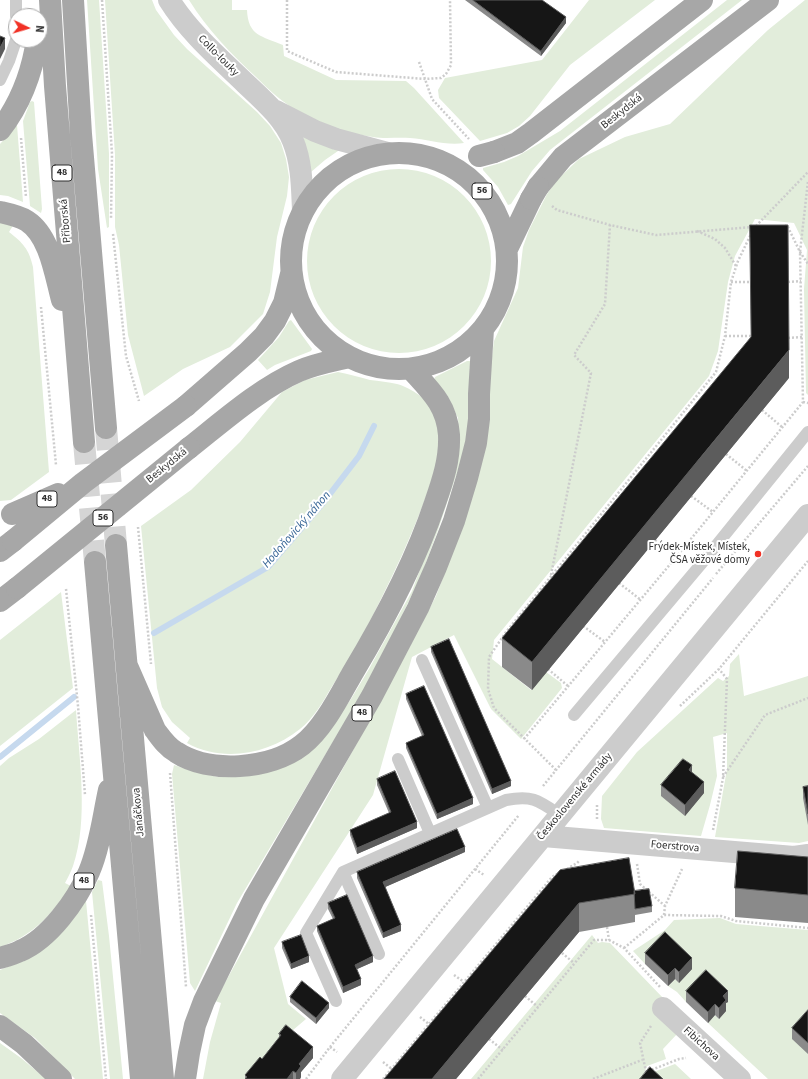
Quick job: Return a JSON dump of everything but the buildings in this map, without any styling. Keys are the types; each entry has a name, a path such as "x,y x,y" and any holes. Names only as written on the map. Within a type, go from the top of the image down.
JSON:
{"main road":[{"name":"Příborská","path":"50,0 55,86 84,442"},
{"name":"Příborská","path":"73,0 81,134 106,428"},
{"name":"Beskydská","path":"430,157 482,150 517,143 531,134 702,0"},
{"name":"Beskydská","path":"507,249 564,157 768,0"},
{"path":"0,130 13,112 26,86 36,48"},
{"name":"Beskydská","path":"388,153 409,153 430,157 449,165 467,176 482,191 494,209 500,222 507,249 507,271 503,291 495,311 483,329 468,344 451,356 432,364 410,369 390,369 368,365 349,357 331,345 316,330 304,313 296,293 292,272 292,251 295,230 303,211 315,193 330,178 348,166 367,158 388,153"},
{"name":"48","path":"0,212 27,221 42,236 48,251 76,346"},
{"name":"Beskydská","path":"7,546 83,483 186,406 248,352 264,336 275,321 284,303 292,272"},
{"name":"48","path":"185,1079 195,1025 204,1000 254,898 372,696 418,608 436,568 458,506 476,443 479,419 483,329"},
{"name":"Beskydská","path":"0,601 236,411 272,386 299,371 321,363 349,357"},
{"name":"48","path":"127,666 155,730 175,752 199,763 214,766 251,765 274,761 302,745 313,733 336,701 377,632 406,574 429,521 447,467 449,434 443,409 432,393 410,369"},
{"name":"48","path":"6,515 83,483"},
{"name":"Janáčkova","path":"116,545 163,1079"},
{"name":"Janáčkova","path":"95,562 141,1079"},
{"name":"48","path":"0,958 22,951 42,936 62,917 73,900 89,872 98,844 114,767"},
{"path":"0,1026 29,1049 61,1079"}],"street":[{"name":"Collo-louky","path":"169,0 178,15 209,49 272,109"},
{"path":"272,109 315,132 355,145 388,153"},
{"path":"272,109 287,129 297,152 303,211"},
{"name":"Československé armády","path":"342,1079 808,516"},
{"name":"Foerstrova","path":"543,836 794,857 808,855"},
{"name":"Fibichova","path":"663,1008 740,1079"}],"lane":[{"path":"0,80 13,48"},
{"path":"574,715 702,563 808,432"},
{"path":"422,660 488,808"},
{"path":"398,759 430,833"},
{"path":"336,1001 306,933 343,872 506,800 520,797 533,798 560,815"},
{"path":"343,872 379,954"}],"path":[{"path":"102,0 112,154 111,227"},
{"path":"287,0 287,51 336,72 425,79 441,78 446,74 450,65 450,0"},
{"path":"419,62 432,99 482,150"},
{"path":"556,770 494,708 488,689 489,657 506,632 716,372 725,336 731,282 736,266 756,226 808,172"},
{"path":"524,739 641,600 803,402 800,252 808,181"},
{"path":"539,197 557,210 656,234 763,226"},
{"path":"551,576 591,373 574,355 605,304 610,224"},
{"path":"779,226 787,226 808,264"},
{"path":"696,231 715,239 725,248 736,266"},
{"path":"112,233 126,356 139,401"},
{"path":"788,282 801,281"},
{"path":"731,282 751,282"},
{"path":"725,336 751,336"},
{"path":"788,338 802,337"},
{"path":"716,372 722,377"},
{"path":"803,402 808,403"},
{"path":"762,410 782,428"},
{"path":"682,415 687,420"},
{"path":"726,454 747,471"},
{"path":"647,458 652,462"},
{"path":"306,1079 330,1047 716,574 808,466"},
{"path":"691,496 713,512"},
{"path":"612,502 617,506"},
{"path":"138,527 151,670"},
{"path":"655,540 677,556"},
{"path":"576,546 582,550"},
{"path":"765,612 808,561"},
{"path":"619,583 641,600"},
{"path":"540,590 545,594"},
{"path":"583,626 605,642"},
{"path":"506,632 511,636"},
{"path":"548,669 568,686"},
{"path":"713,830 723,778 727,679 719,669"},
{"path":"723,778 765,715 808,698"},
{"path":"175,752 170,775 186,988 204,1000"},
{"path":"565,870 577,863 580,858"},
{"path":"637,858 640,884 665,906"},
{"path":"664,915 665,906 683,868"},
{"path":"383,1079 552,877 559,873"},
{"path":"624,948 664,915 721,916 736,922 808,928"},
{"path":"518,918 523,922"},
{"path":"607,927 609,940"},
{"path":"478,1079 594,940 609,940 624,948 670,997 640,1043 642,1060 646,1072 679,1059 686,1058"},
{"path":"562,953 574,963"},
{"path":"483,960 488,964"},
{"path":"525,996 538,1007"},
{"path":"447,1003 452,1007"},
{"path":"489,1039 502,1050"},
{"path":"412,1045 417,1049"},
{"path":"593,1079 642,1060"}],"green space":[{"path":"87,0 99,0 109,154 109,227 107,228 98,169"},
{"path":"105,0 152,0 156,10 174,35 187,49 257,112 270,126 281,143 286,159 289,177 287,196 277,237 270,292 263,314 230,347 183,369 144,396 128,335 119,245 115,227 115,155"},
{"path":"189,0 232,0 232,10 247,10 248,19 253,30 263,37 283,45 284,56 336,80 406,81 464,143 450,144 410,138 373,137 342,130 300,113 269,89 229,50 196,11"},
{"path":"589,0 655,0 570,65 530,116 519,126 507,133 480,141 439,98 438,90 445,78 542,60"},
{"path":"727,0 742,0 550,150 532,171 511,204 508,205 498,187 483,170 483,168 518,156 560,131"},
{"path":"805,0 808,0 808,395 806,393 804,289 807,250 794,223 755,219 735,256 728,282 718,351 709,376 494,640 492,659 531,690 546,672 561,683 562,688 521,739 491,709 454,635 412,657 373,795 274,948 288,1004 306,1019 286,1036 250,1079 203,1079 210,1042 221,1003 215,1001 407,652 436,596 453,551 487,443 488,386 494,341 518,288 523,247 529,230 547,194 557,180 579,159 625,137 670,124 768,30"},
{"path":"30,102 34,102 42,209 41,213 30,206 23,121"},
{"path":"17,125 23,202 8,196 0,195 0,144"},
{"path":"303,136 339,150 311,172"},
{"path":"408,169 417,170 443,179 458,190 470,202 481,217 490,243 490,279 481,305 470,320 458,332 443,343 417,352 390,353 381,352 355,343 340,332 328,320 317,305 308,279 307,252 308,243 317,217 328,202 340,190 355,179 381,170"},
{"path":"0,219 14,224 9,232 25,247 30,255 33,267 49,472 11,500 0,501"},
{"path":"291,320 312,349 311,351 275,365 267,370 258,360 279,337"},
{"path":"467,361 470,361 469,428 467,443 421,576 374,673 237,903 195,991 190,983 172,774 174,765 195,772 218,777 248,776 325,736 351,699 369,669 412,591 425,556 459,439 458,418 447,395 434,380 435,377"},
{"path":"338,372 402,386 413,391 424,399 435,413 439,434 438,455 418,518 369,623 351,656 321,704 309,720 288,738 260,750 230,754 215,753 201,749 187,743 190,738 172,722 162,707 157,688 141,526 191,490 240,442 282,392 305,380"},
{"path":"61,592 73,688 0,746 0,640"},
{"path":"739,654 744,696 808,676 808,841 799,843 715,837 727,769 727,733 713,737 717,776 701,836 604,828 601,819 602,796 637,752 718,678 723,681 729,676 730,664"},
{"path":"76,710 81,768 82,809 78,848 72,868 65,883 71,886 57,906 41,923 22,937 0,947 0,766 9,758 39,739"},
{"path":"98,880 102,881 109,936 123,1079 110,1079 92,892"},
{"path":"86,901 103,1079 75,1079 35,1038 0,1013 0,970 25,960 71,922"},
{"path":"720,918 736,924 808,930 808,1079 768,1079 708,1023 715,1015 719,1019 726,1011 705,981 686,1002 677,992 668,986 675,979 679,982 664,943 645,964 633,951 665,930 674,920"},
{"path":"592,935 598,943 610,943 665,1000 678,1033 663,1049 666,1059 647,1066 643,1076 675,1064 691,1079 471,1079"},
{"path":"0,1043 21,1058 46,1079 0,1079"}],"waterway":[{"name":"Hodoňovický náhon","path":"154,633 268,567 323,503 359,456 374,426"},
{"name":"Hodoňovický náhon","path":"0,757 74,697"}],"tunnel":[{"path":"106,428 116,545"},
{"path":"84,442 95,562"}],"place":[{"name":"Frýdek-Místek, Místek, ČSA věžové domy","path":"758,554"}]}
